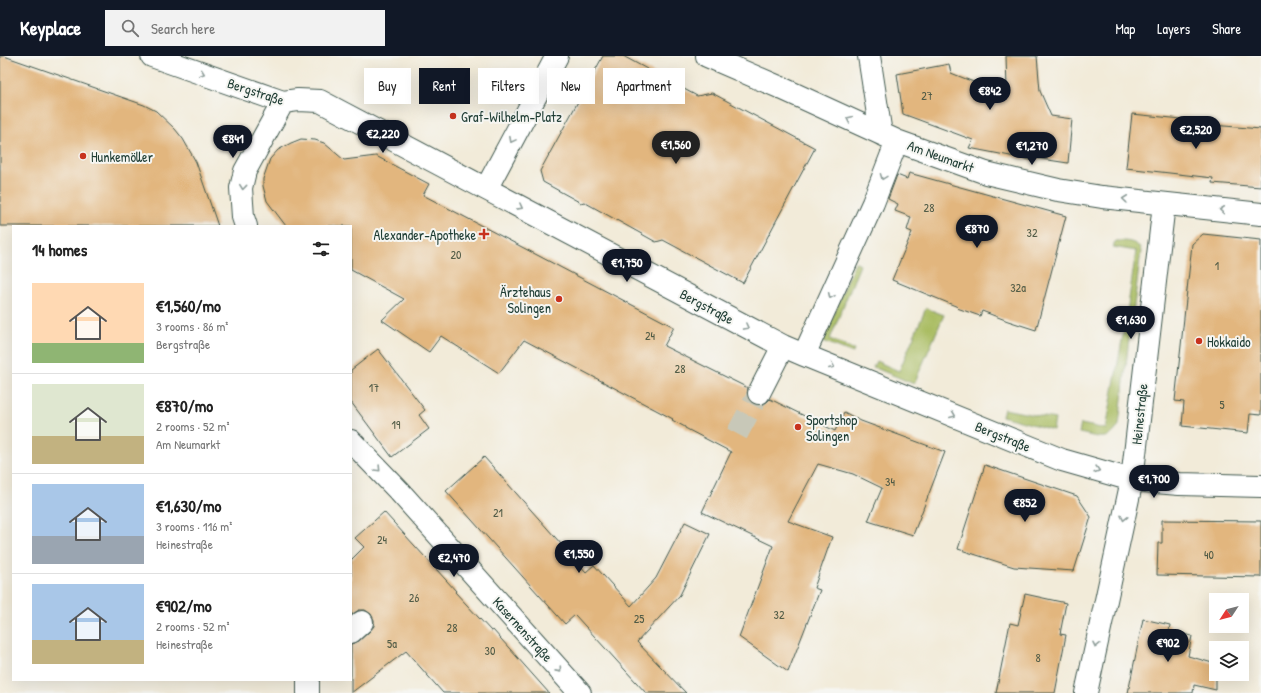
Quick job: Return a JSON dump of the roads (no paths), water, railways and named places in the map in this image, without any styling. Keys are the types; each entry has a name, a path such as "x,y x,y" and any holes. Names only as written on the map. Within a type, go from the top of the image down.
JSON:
{"street":[{"name":"Bergstraße","path":"152,56 283,102 298,100 320,101 783,346 1062,460 1132,480 1179,484 1261,486"},
{"path":"486,189 557,56"},
{"name":"Am Neumarkt","path":"707,56 779,86 889,137 986,173 1058,190 1102,197 1261,214"},
{"path":"804,355 873,203 889,137 869,56"},
{"path":"246,225 243,217 242,188 246,171 283,102"},
{"name":"Heinestraße","path":"1086,693 1132,480 1164,204"},
{"path":"759,393 783,346"},
{"name":"Kasernenstraße","path":"352,442 399,491 580,693"},
{"path":"308,681 308,693"}],"tunnel":[{"path":"737,434 759,393"}],"place":[{"name":"Graf-Wilhelm-Platz","path":"453,116"},
{"name":"Hunkemöller","path":"83,156"},
{"name":"Alexander-Apotheke","path":"484,234"},
{"name":"Ärztehaus Solingen","path":"559,299"},
{"name":"Hokkaido","path":"1199,341"},
{"name":"Sportshop Solingen","path":"798,427"}]}
